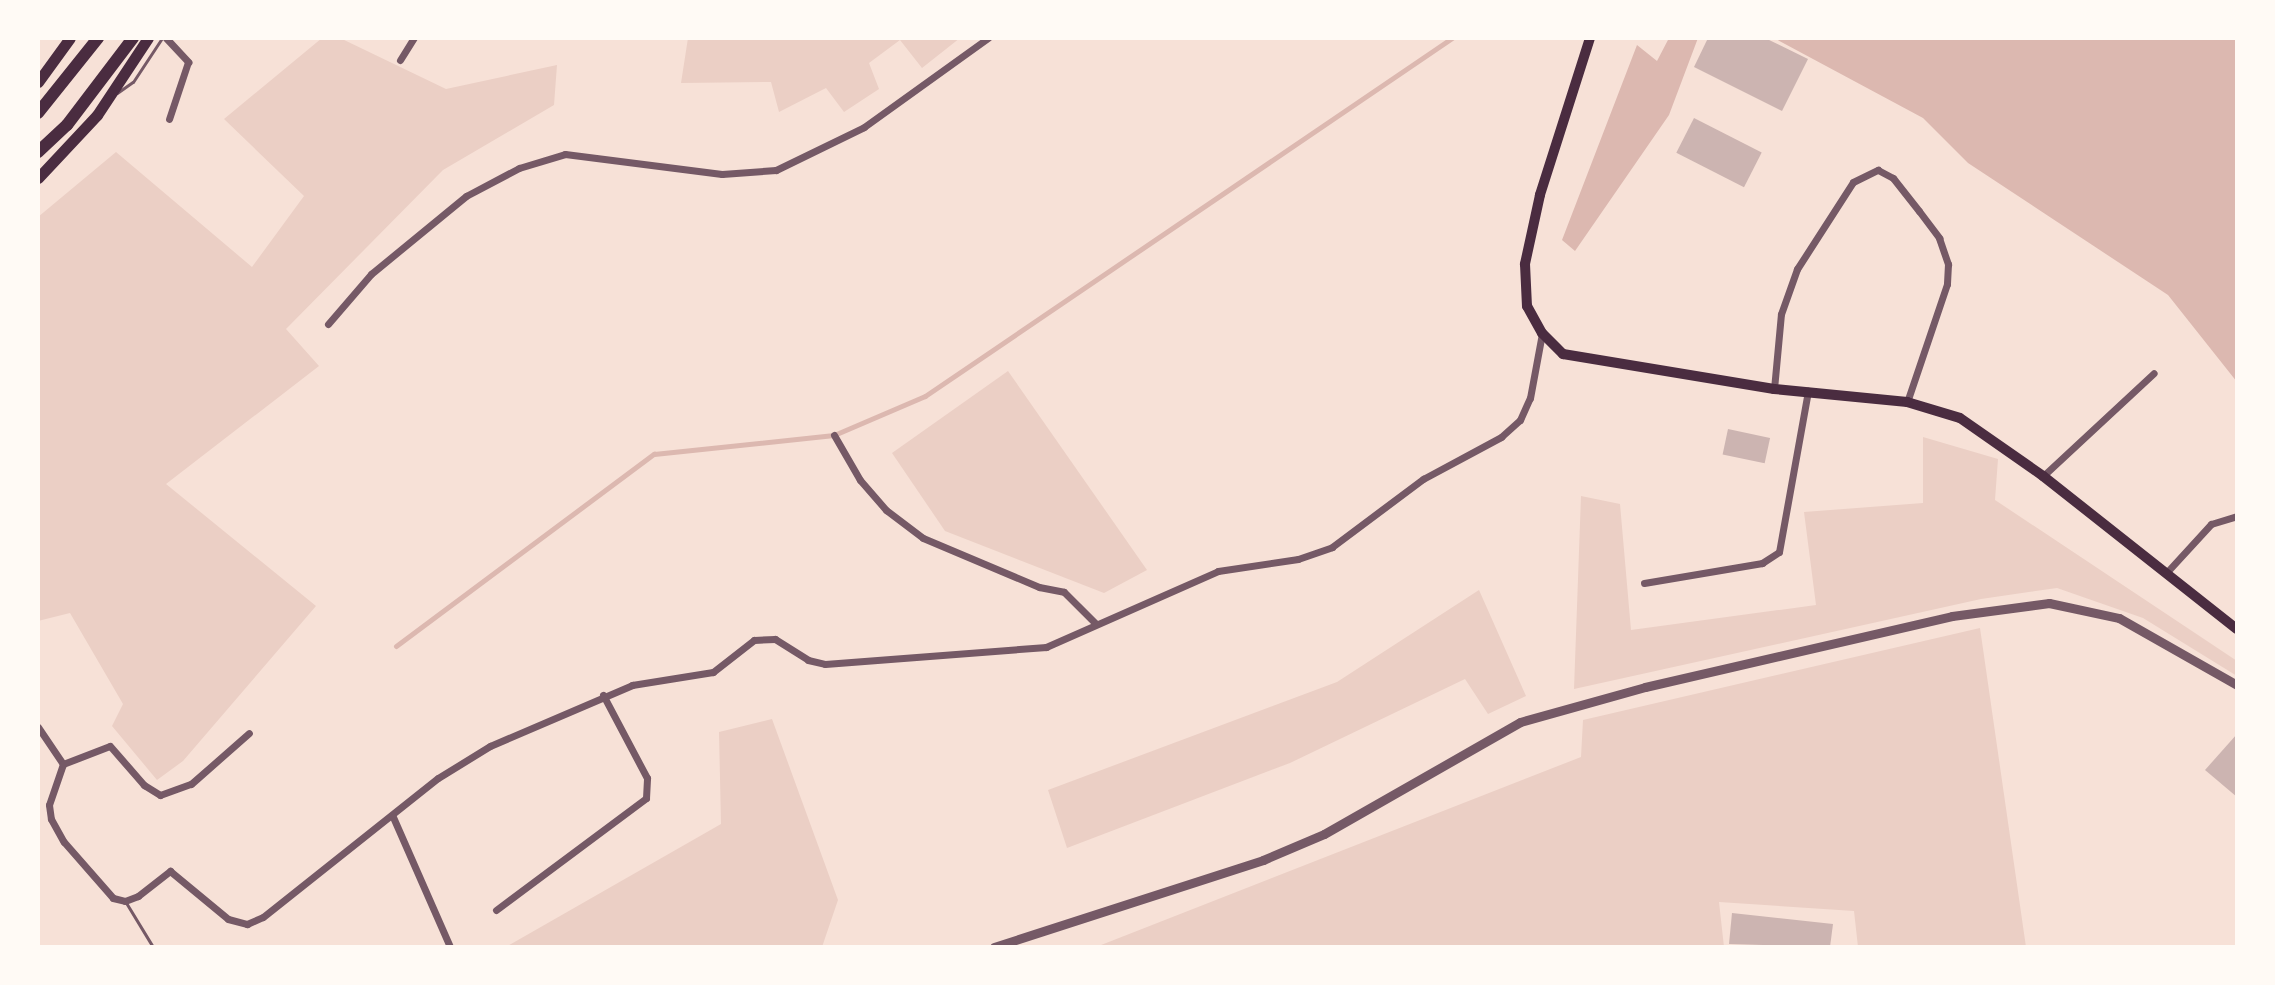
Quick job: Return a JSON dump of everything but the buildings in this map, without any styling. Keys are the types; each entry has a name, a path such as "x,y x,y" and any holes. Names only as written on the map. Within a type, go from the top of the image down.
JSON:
{"highway":[{"path":"38,113 98,38"},
{"path":"38,152 67,125 133,38"}],"main road":[{"path":"38,82 70,38"},
{"path":"38,178 66,154 108,99 148,38"},
{"path":"1590,38 1540,195 1525,264 1527,306 1542,333 1563,354 1774,389 1907,402 1960,418 2043,476 2237,629"}],"street":[{"path":"164,38 188,62 169,119"},
{"path":"400,60 414,38"},
{"path":"328,324 371,274 466,196 519,168 565,154 722,174 776,170 809,158 864,127 988,38"},
{"path":"1774,389 1781,314 1797,269 1853,182 1878,170 1893,178 1925,220 1948,264 1947,284 1907,402"},
{"path":"63,764 49,805 51,819 64,842 113,898 125,901 170,871 228,919 247,924 393,817 438,778 490,746 603,695 713,672 754,640 775,639 808,660 825,664 1046,647 1218,571 1298,559 1359,531 1423,479 1501,437 1520,420 1530,398 1542,333"},
{"path":"2043,476 2154,373"},
{"path":"1644,583 1762,563 1779,552 1808,391"},
{"path":"834,435 860,480 886,510 923,538 1064,592 1096,624"},
{"path":"2167,572 2211,524 2237,516"},
{"path":"994,947 1263,860 1324,834 1520,722 1645,687 1952,616 2049,603 2119,618 2237,685"},
{"path":"496,910 646,798 647,778 603,695"},
{"path":"38,727 63,764"},
{"path":"63,764 110,746 144,785 160,795 191,784 249,733"},
{"path":"393,817 450,947"}],"lane":[{"path":"108,99 133,82 164,38"},
{"path":"125,901 153,947"}],"shaded area":[{"path":"322,38 340,38 446,89 557,65 554,105 443,170 286,329 319,366 166,484 316,606 183,761 157,780 112,726 123,704 70,613 38,621 38,217 116,152 252,267 304,196 224,119"},
{"path":"688,38 960,38 922,68 900,40 869,63 879,89 844,112 826,88 779,112 771,82 681,83"},
{"path":"1669,38 1698,38 1669,115 1575,251 1562,240 1637,45 1657,61"},
{"path":"1774,38 2237,38 2237,382 2168,295 1968,163 1923,118"},
{"path":"1008,371 1147,570 1104,593 945,531 892,453"},
{"path":"1923,437 1998,459 1995,500 2237,661 2237,676 2143,618 2057,588 1981,599 1574,689 1581,496 1620,504 1631,630 1816,605 1804,512 1923,503"},
{"path":"1479,590 1526,696 1488,714 1465,679 1290,763 1067,848 1048,790 1337,682"},
{"path":"1980,628 2026,947 1858,947 1854,911 1719,902 1724,947 1096,947 1581,757 1583,720"},
{"path":"772,719 838,900 822,947 506,947 721,824 719,732"}],"waterway":[{"path":"396,646 654,454 834,435 925,396 1452,38"}]}
